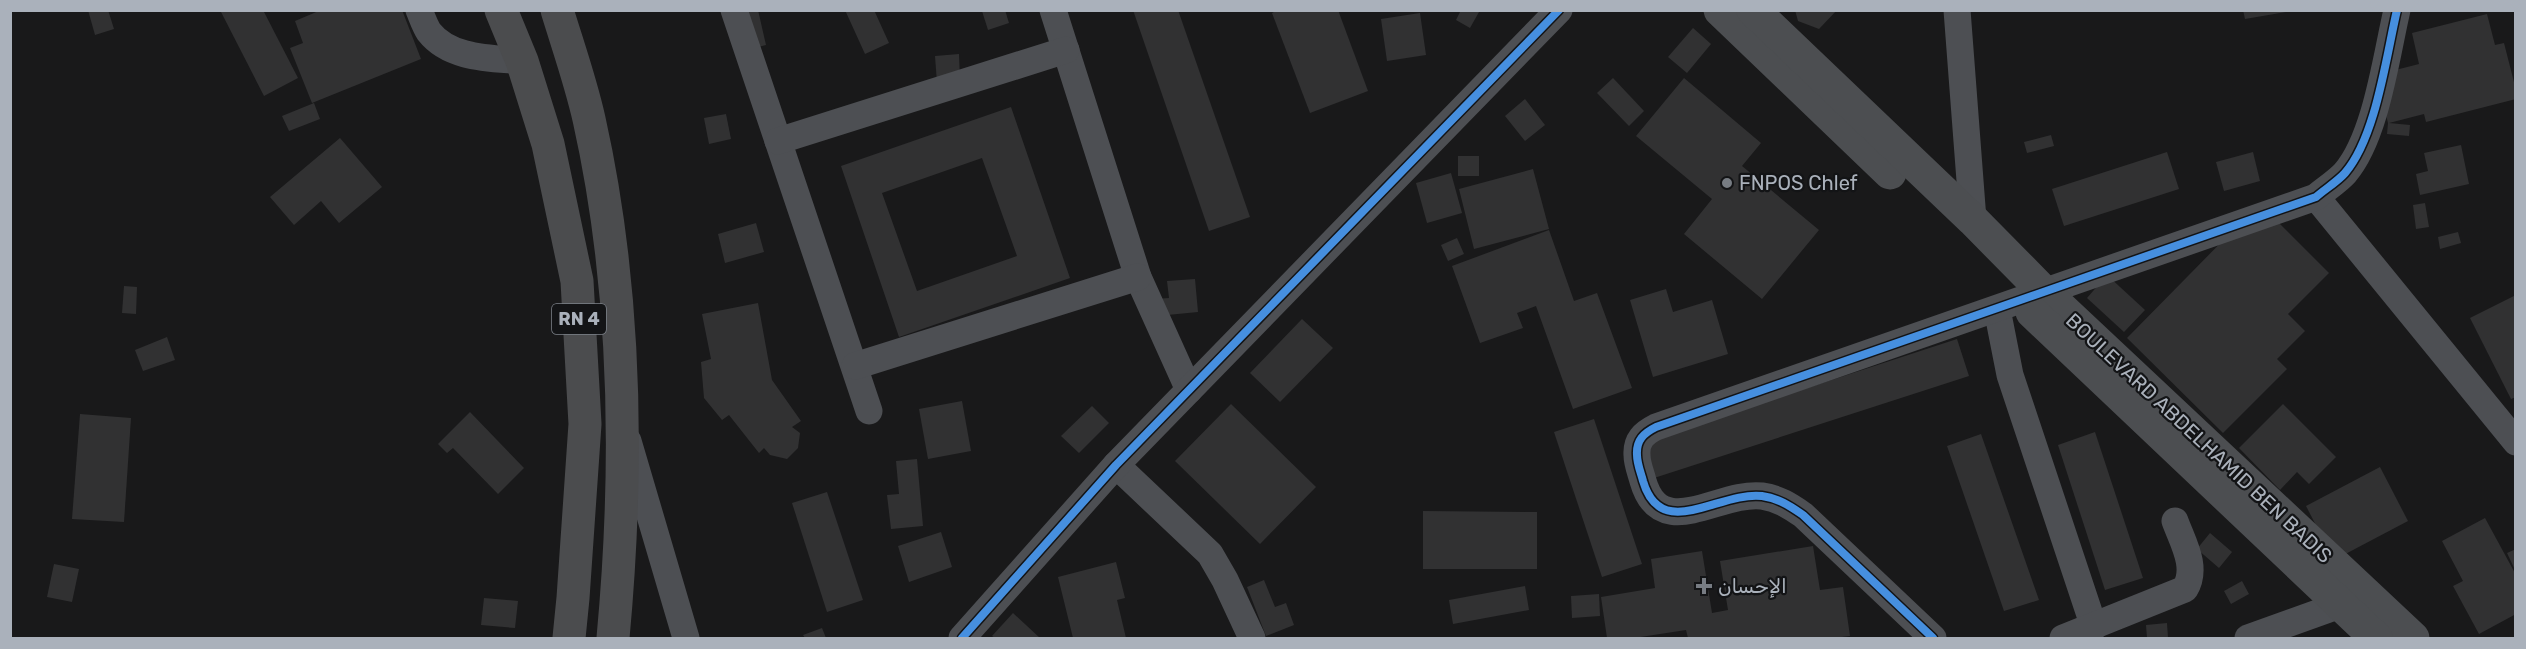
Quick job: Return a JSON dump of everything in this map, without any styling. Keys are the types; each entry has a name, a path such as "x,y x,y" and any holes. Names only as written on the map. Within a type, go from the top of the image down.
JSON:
{"highway":[{"name":"RN 4","path":"501,10 522,62 548,144 577,281 585,423 569,639"},
{"name":"RN 4","path":"557,10 589,118 614,281 624,427 620,566 613,639"}],"main road":[{"name":"BOULEVARD ABDELHAMID BEN BADIS","path":"1720,10 2376,639"},
{"name":"BOULEVARD ABDELHAMID BEN BADIS","path":"1753,10 1972,220 2020,300 2413,639"}],"street":[{"path":"419,10 429,31 442,45 453,51 522,62"},
{"path":"734,10 869,411"},
{"path":"1053,10 1138,277 1189,390"},
{"path":"962,639 1116,465 1559,10"},
{"path":"1956,10 1972,220"},
{"path":"1924,637 1803,515 1783,502 1762,496 1737,496 1683,512 1661,509 1647,494 1638,464 1636,453 1638,442 1645,432 2316,197 2345,173 2362,145 2374,110 2397,10"},
{"path":"778,141 1066,50"},
{"path":"2316,197 2516,442"},
{"path":"855,366 1138,277"},
{"path":"2020,300 2010,375 2094,627"},
{"path":"624,427 686,639"},
{"path":"1116,465 1210,554 1225,580 1252,639"},
{"path":"2063,639 2186,589 2192,579 2192,566 2175,521"},
{"path":"2248,639 2340,605"}],"building":[{"path":"88,10 108,10 114,29 95,35"},
{"path":"220,10 263,10 298,78 264,96"},
{"path":"321,10 402,10 421,59 312,103 290,48 303,43 295,21"},
{"path":"741,10 758,10 766,45 750,49"},
{"path":"845,10 874,10 889,43 865,54"},
{"path":"1005,10 1009,23 988,30 982,11"},
{"path":"1133,10 1178,10 1250,217 1209,231"},
{"path":"1278,10 1338,10 1368,91 1310,113 1272,13"},
{"path":"1461,10 1479,12 1470,28 1456,20"},
{"path":"1795,10 1837,10 1819,29 1798,21"},
{"path":"2243,10 2286,10 2286,12 2245,19"},
{"path":"1420,13 1426,55 1387,61 1381,19"},
{"path":"2487,14 2495,45 2504,43 2516,90 2516,99 2426,122 2424,114 2389,123 2410,125 2409,136 2387,134 2388,123 2376,75 2419,64 2412,33"},
{"path":"1693,28 1711,44 1687,73 1668,57"},
{"path":"959,54 960,81 937,83 935,56"},
{"path":"1613,78 1644,111 1629,126 1597,93"},
{"name":"FNPOS Chlef","path":"1684,78 1761,143 1742,166 1819,230 1762,299 1684,234 1712,199 1636,136"},
{"path":"1525,99 1545,125 1525,141 1505,116"},
{"path":"314,103 320,119 289,131 282,116"},
{"path":"1011,107 1070,278 899,337 841,166","holes":["982,158 1017,256 917,291 882,193"]},
{"path":"726,114 731,139 709,144 704,118"},
{"path":"2051,135 2054,146 2027,153 2024,142"},
{"path":"340,138 382,187 339,223 321,201 294,225 270,197"},
{"path":"2461,145 2469,184 2420,195 2416,174 2428,171 2424,153"},
{"path":"2167,152 2179,189 2064,226 2052,189"},
{"path":"2253,152 2260,181 2224,191 2216,162"},
{"path":"1458,156 1479,156 1479,176 1458,176"},
{"path":"1533,169 1549,229 1474,249 1459,189"},
{"path":"1451,173 1462,213 1427,223 1416,183"},
{"path":"2425,203 2429,227 2416,229 2413,205"},
{"path":"2270,214 2329,273 2288,314 2305,331 2277,359 2287,369 2223,433 2127,338 2248,215"},
{"path":"756,223 764,252 725,263 718,234"},
{"path":"1549,230 1574,301 1597,293 1632,388 1573,409 1536,306 1517,313 1523,328 1480,343 1452,266"},
{"path":"2458,232 2461,243 2440,249 2438,237"},
{"path":"1457,238 1464,254 1448,261 1441,245"},
{"path":"2107,275 2145,310 2124,332 2087,298"},
{"path":"1195,279 1198,312 1157,316 1155,299 1169,298 1167,281"},
{"path":"124,286 137,287 136,314 122,313"},
{"path":"1666,289 1673,312 1712,300 1728,354 1653,377 1630,300"},
{"path":"2516,295 2516,397 2511,399 2470,318"},
{"path":"758,303 772,380 801,421 792,427 800,433 798,448 787,459 770,455 764,448 759,453 729,415 722,420 704,398 701,362 711,359 702,314"},
{"path":"1302,319 1333,348 1280,402 1250,373"},
{"path":"167,337 175,360 143,371 135,350"},
{"path":"1957,339 1969,376 1651,479 1639,443"},
{"path":"962,401 971,451 928,459 919,409"},
{"path":"1231,404 1316,487 1260,544 1175,461"},
{"path":"2283,404 2336,457 2309,484 2297,472 2280,490 2239,448"},
{"path":"1092,406 1109,423 1079,453 1061,436"},
{"path":"470,412 524,468 498,494 453,448 447,453 438,444"},
{"path":"80,414 131,418 124,522 72,519"},
{"path":"1594,419 1642,564 1602,577 1554,432"},
{"path":"2095,432 2143,578 2105,590 2058,445"},
{"path":"1981,434 2039,600 2004,611 1947,446"},
{"path":"917,459 923,526 891,529 887,495 899,494 896,461"},
{"path":"2380,467 2408,521 2334,560 2306,506"},
{"path":"827,492 863,600 827,612 792,503"},
{"path":"1423,511 1537,512 1537,569 1423,569"},
{"path":"2485,518 2516,575 2516,614 2479,634 2453,586 2463,581 2442,541"},
{"path":"941,532 952,567 909,582 898,546"},
{"path":"2210,533 2232,552 2219,568 2197,549"},
{"path":"1813,546 1820,590 1843,587 1850,636 1688,638 1686,630 1634,638 1607,638 1601,597 1655,588 1651,559 1702,551 1712,613 1728,610 1720,561"},
{"path":"2516,549 2516,572 2507,553"},
{"path":"1116,562 1125,598 1117,600 1126,638 1073,638 1058,577"},
{"path":"54,564 79,569 72,602 47,597"},
{"path":"1264,580 1275,607 1286,603 1294,625 1266,636 1247,587"},
{"path":"2242,581 2249,594 2231,604 2224,591"},
{"path":"1525,586 1529,610 1453,624 1449,600"},
{"path":"1599,594 1600,616 1572,618 1571,596"},
{"path":"484,598 518,601 515,628 481,625"},
{"path":"1013,613 1040,638 995,638 992,636"},
{"path":"2167,623 2168,638 2147,638 2146,625"},
{"path":"822,628 826,638 805,638 803,635"}],"cycle path":[{"path":"962,638 1116,465 1559,10"},
{"path":"1933,638 1803,515 1784,503 1762,496 1745,496 1693,510 1677,512 1663,509 1652,499 1638,465 1638,445 1642,438 1656,427 2316,197 2345,173 2356,158 2365,139 2378,96 2397,10"}],"place":[{"name":"FNPOS Chlef","path":"1727,183"},
{"name":"الإحسان","path":"1704,586"}]}
